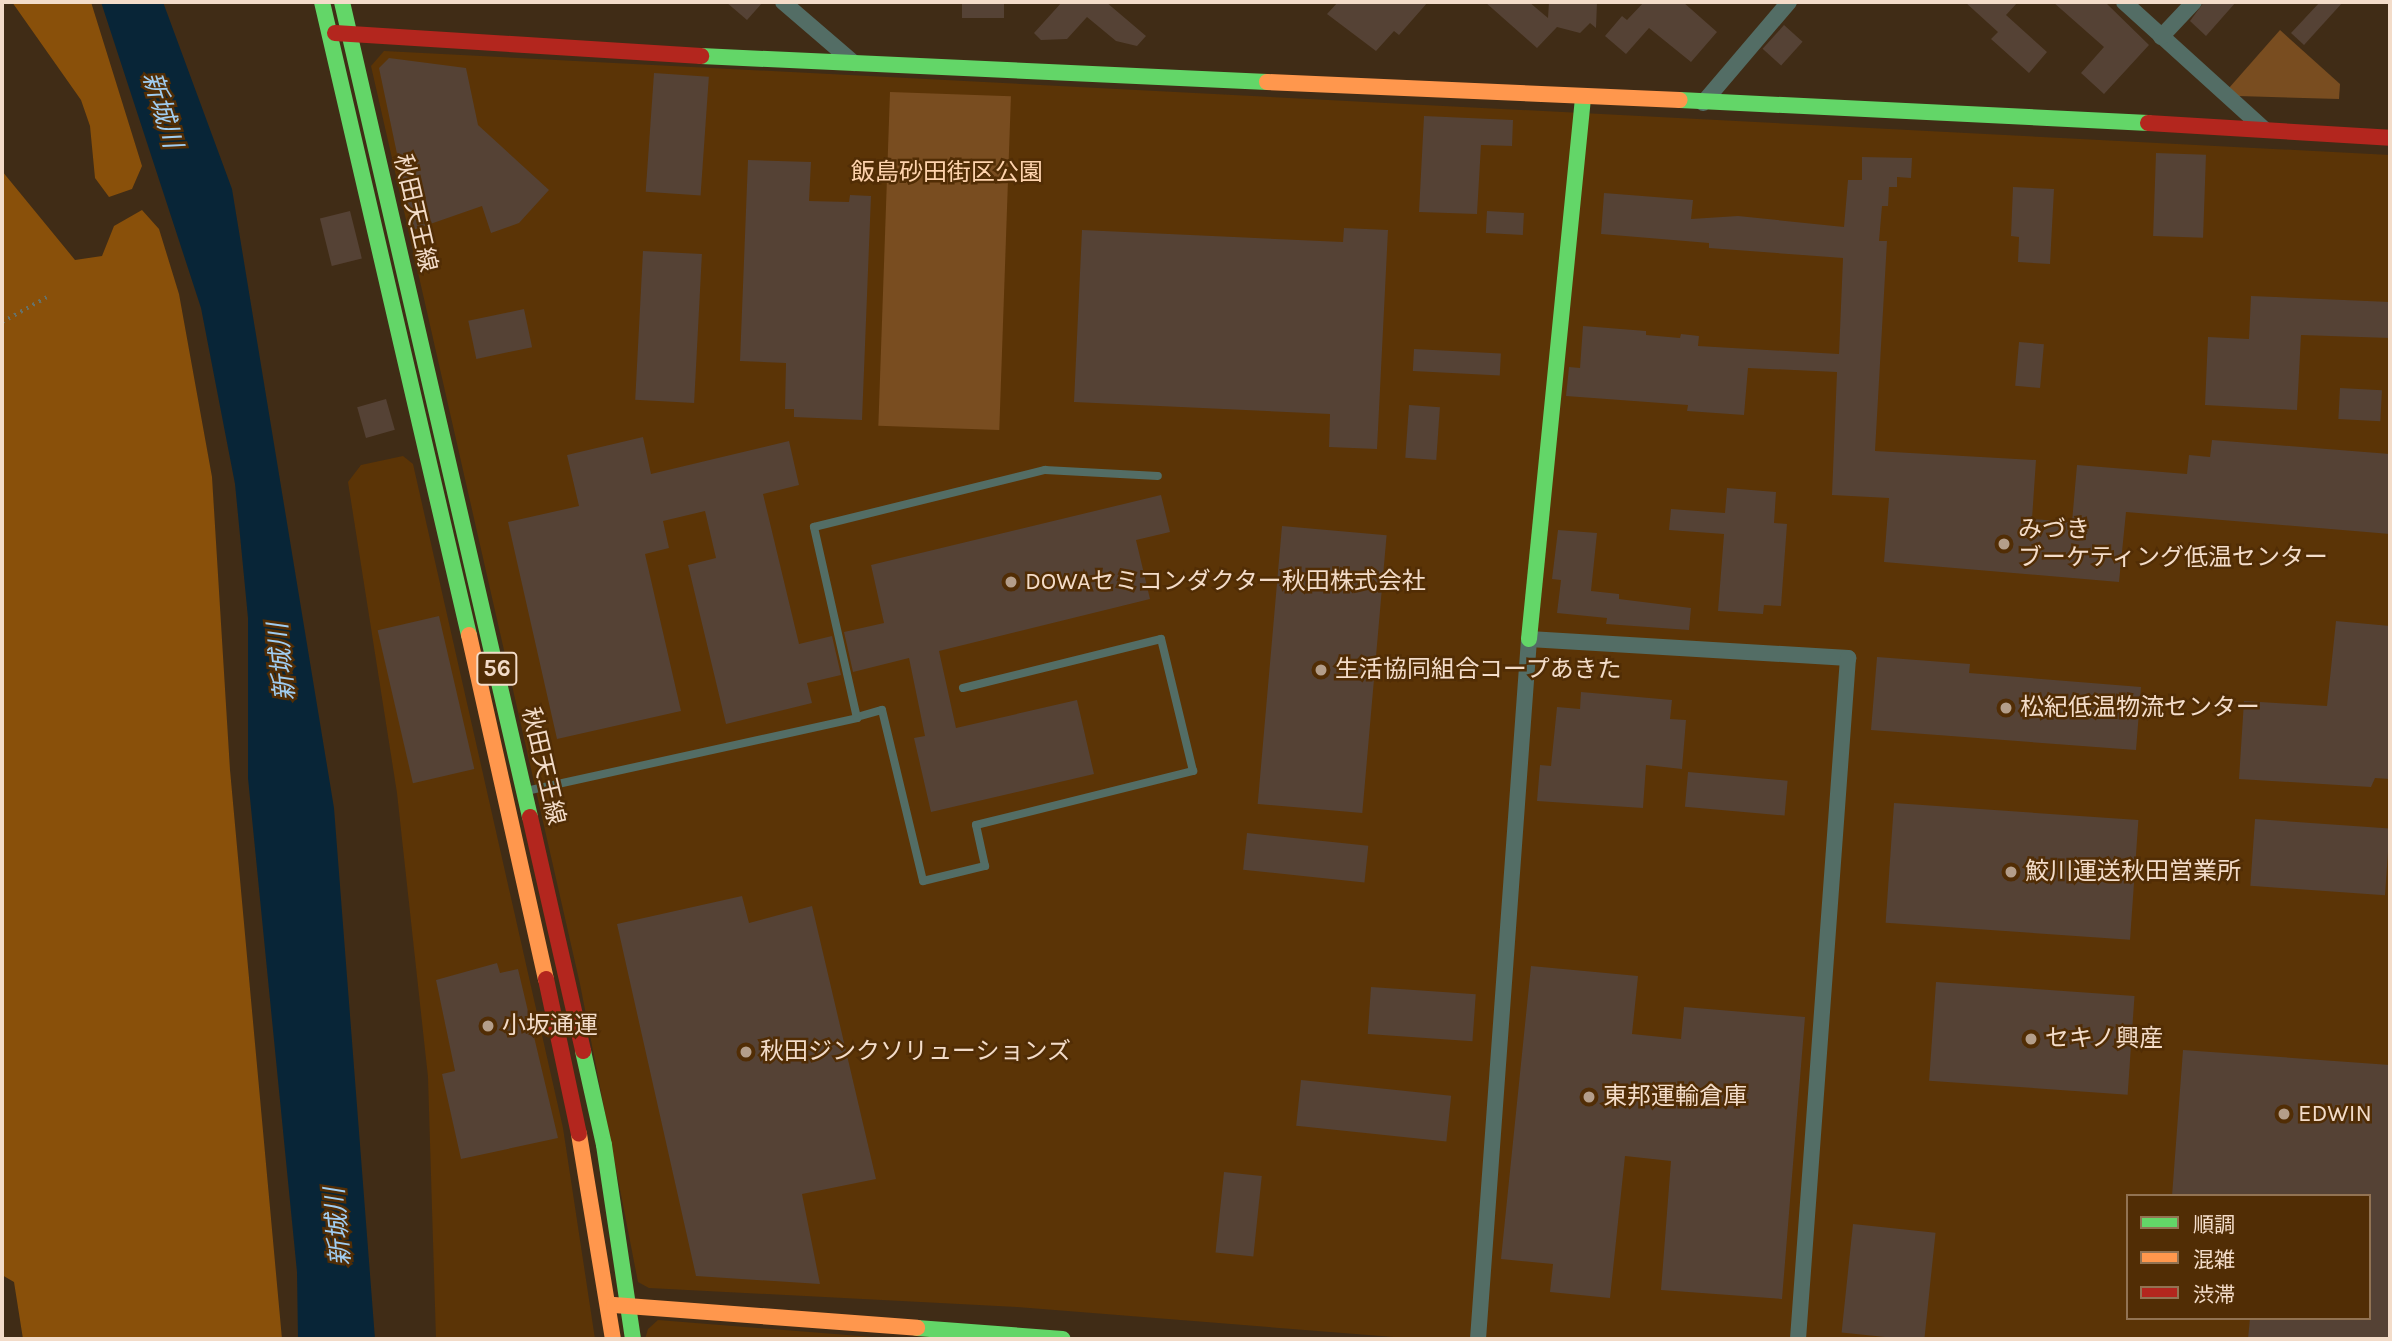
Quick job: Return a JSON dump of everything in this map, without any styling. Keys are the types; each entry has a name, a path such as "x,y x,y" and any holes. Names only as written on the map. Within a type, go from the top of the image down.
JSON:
{"street":[{"name":"秋田天王線","path":"322,2 506,796 577,1124 614,1339"},
{"name":"秋田天王線","path":"342,2 526,791 604,1145 633,1339"},
{"path":"783,2 854,63"},
{"path":"1703,103 1789,2"},
{"path":"2124,2 2265,130"},
{"path":"2161,37 2193,2"},
{"path":"329,32 544,49 2390,138"},
{"path":"1478,1339 1529,639 1583,98"},
{"path":"1529,639 1848,658 1798,1339"},
{"path":"609,1304 1063,1339"}],"lane":[{"path":"857,717 814,527 1045,471 1158,476"},
{"path":"506,796 882,710 923,881 985,866 975,825 1193,771 1161,639 963,688"}],"path":[{"path":"2,322 47,297"}],"shaded area":[{"path":"12,2 91,2 142,166 132,189 109,197 95,178 90,126 81,100"},
{"path":"384,51 2390,155 2390,1339 1419,1339 1017,1307 649,1288 638,1282 580,984 371,66"},
{"path":"2,171 75,260 102,256 114,226 142,210 159,229 179,294 212,477 230,770 282,1339 23,1339 14,1282 2,1275"},
{"path":"403,456 413,464 563,1128 595,1339 436,1339 428,1077 397,793 348,482 361,465"},
{"path":"658,1320 898,1339 645,1339 648,1329"}],"green space":[{"path":"2280,30 2340,84 2339,99 2238,96 2229,88"},
{"name":"飯島砂田街区公園","path":"890,92 1011,96 999,430 878,426"}],"water":[{"name":"新城川","path":"101,2 163,2 232,189 334,808 375,1339 298,1339 297,1272 248,778 248,618 235,484 201,308"}],"building":[{"path":"726,2 763,2 747,20"},
{"path":"962,2 1004,2 1004,18 962,18"},
{"path":"1062,2 1106,2 1146,36 1137,46 1116,41 1087,17 1067,39 1041,40 1034,33"},
{"path":"1338,2 1428,2 1399,35 1394,31 1376,51 1327,14"},
{"path":"1485,2 1529,2 1548,18 1549,2 1597,2 1596,28 1590,23 1580,33 1557,27 1537,48"},
{"path":"1644,2 1683,2 1717,32 1691,62 1649,28 1626,54 1605,36 1622,16 1627,20"},
{"path":"1965,2 2018,2 2006,15 2047,52 2029,73 1991,39 1998,32"},
{"path":"2053,2 2105,2 2149,45 2104,94 2081,73 2104,47"},
{"path":"2204,2 2236,2 2206,36 2190,21"},
{"path":"2320,2 2343,2 2304,45 2291,33"},
{"path":"1784,25 1803,42 1781,66 1763,49"},
{"path":"389,58 466,68 478,125 549,190 519,223 491,233 482,206 413,230 379,68"},
{"path":"654,73 709,77 701,196 646,192"},
{"path":"1424,116 1513,120 1512,146 1481,145 1477,214 1419,212"},
{"path":"2156,153 2206,155 2203,238 2153,236"},
{"path":"1862,157 1912,158 1911,178 1897,177 1897,187 1889,187 1888,206 1882,206 1879,241 1887,241 1875,451 2036,460 2032,519 2072,522 2077,465 2187,474 2189,455 2210,457 2212,440 2390,454 2390,534 2126,512 2119,582 1884,562 1889,498 1832,495 1837,372 1748,368 1744,415 1687,411 1688,405 1566,396 1569,367 1580,368 1583,326 1646,331 1646,335 1680,338 1681,334 1699,336 1698,346 1839,354 1843,258 1709,248 1709,243 1601,234 1604,193 1693,200 1691,219 1738,216 1844,227 1848,180 1862,180"},
{"path":"748,160 811,162 809,201 849,202 850,195 871,196 862,420 794,417 794,409 785,409 786,363 740,361"},
{"path":"2013,187 2054,189 2050,264 2018,262 2019,237 2011,236"},
{"path":"350,211 362,259 332,266 320,218"},
{"path":"1487,211 1524,213 1523,235 1486,233"},
{"path":"1344,228 1388,230 1377,449 1329,447 1330,414 1074,402 1082,230 1343,242"},
{"path":"643,251 702,254 694,403 635,400"},
{"path":"2251,296 2390,302 2390,338 2301,335 2297,410 2205,405 2208,337 2249,339"},
{"path":"524,309 532,347 476,359 468,321"},
{"path":"2019,342 2044,344 2040,388 2015,386"},
{"path":"1414,349 1501,354 1500,376 1413,371"},
{"path":"2340,388 2382,390 2380,421 2338,419"},
{"path":"386,399 395,430 366,438 357,407"},
{"path":"1409,405 1440,407 1436,460 1405,458"},
{"path":"643,437 651,474 789,441 799,485 763,494 799,644 832,636 841,675 807,683 812,703 726,724 688,565 716,558 705,511 663,521 669,548 645,554 681,711 557,739 508,522 579,506 567,455"},
{"path":"1727,488 1776,492 1774,523 1787,524 1781,606 1764,605 1763,614 1718,611 1724,534 1669,530 1671,509 1725,513"},
{"path":"1161,495 1170,532 1136,540 1150,599 939,651 956,728 1077,700 1094,774 931,812 914,738 925,736 909,658 853,672 844,632 884,623 871,565"},
{"name":"生活協同組合コープあきた","path":"1282,526 1387,535 1362,813 1258,804"},
{"path":"1558,530 1597,533 1591,591 1619,594 1619,599 1691,608 1689,630 1606,624 1607,618 1557,613 1561,580 1552,579"},
{"path":"439,616 474,769 413,783 378,630"},
{"path":"2336,621 2390,626 2390,779 2375,778 2371,787 2239,779 2244,701 2327,706"},
{"name":"松紀低温物流センター","path":"1877,657 1970,664 1969,673 2141,687 2136,750 1871,730"},
{"path":"1581,692 1672,700 1670,719 1686,720 1682,769 1646,765 1643,808 1537,801 1540,765 1551,766 1557,707 1580,709"},
{"path":"1688,772 1788,781 1785,816 1685,807"},
{"name":"鮫川運送秋田営業所","path":"1894,803 2138,820 2130,940 1886,923"},
{"path":"2255,819 2390,828 2385,895 2250,886"},
{"path":"1247,833 1368,846 1364,883 1243,870"},
{"name":"秋田ジンクソリューションズ","path":"742,896 749,923 812,906 876,1179 802,1194 820,1284 696,1276 617,924"},
{"name":"小坂通運","path":"497,963 500,973 518,969 558,1138 461,1159 442,1074 455,1071 436,980"},
{"path":"1531,966 1638,976 1632,1034 1681,1039 1684,1007 1805,1017 1782,1299 1661,1290 1671,1161 1625,1156 1610,1298 1550,1292 1553,1264 1501,1259"},
{"name":"セキノ興産","path":"1936,982 2135,996 2128,1095 1929,1081"},
{"path":"1371,987 1476,994 1472,1041 1368,1034"},
{"name":"EDWIN","path":"2183,1050 2390,1065 2390,1339 2248,1339 2250,1320 2371,1320 2371,1194 2172,1194"},
{"path":"1301,1080 1451,1096 1446,1142 1296,1126"},
{"path":"1224,1172 1262,1176 1253,1257 1216,1253"},
{"path":"1853,1224 1936,1233 1924,1339 1842,1332"}],"traffic: fast":[{"path":"322,2 469,635"},
{"path":"342,2 530,817"},
{"path":"701,56 1267,82"},
{"path":"1529,639 1583,98"},
{"path":"1680,100 2148,123"},
{"path":"583,1051 604,1145 633,1339"},
{"path":"917,1328 1063,1339"}],"traffic: slow":[{"path":"1267,82 1680,100"},
{"path":"469,635 546,979"},
{"path":"579,1134 613,1339"},
{"path":"614,1305 917,1328"}],"traffic: jam":[{"path":"335,33 701,56"},
{"path":"2148,123 2390,138"},
{"path":"530,817 583,1051"},
{"path":"546,979 579,1134"}],"place":[{"name":"みづき ブーケティング低温センター","path":"2004,544"},
{"name":"DOWAセミコンダクター秋田株式会社","path":"1011,582"},
{"name":"生活協同組合コープあきた","path":"1321,670"},
{"name":"松紀低温物流センター","path":"2006,708"},
{"name":"鮫川運送秋田営業所","path":"2011,872"},
{"name":"小坂通運","path":"488,1026"},
{"name":"セキノ興産","path":"2031,1039"},
{"name":"秋田ジンクソリューションズ","path":"746,1052"},
{"name":"東邦運輸倉庫","path":"1589,1097"},
{"name":"EDWIN","path":"2284,1114"}]}
